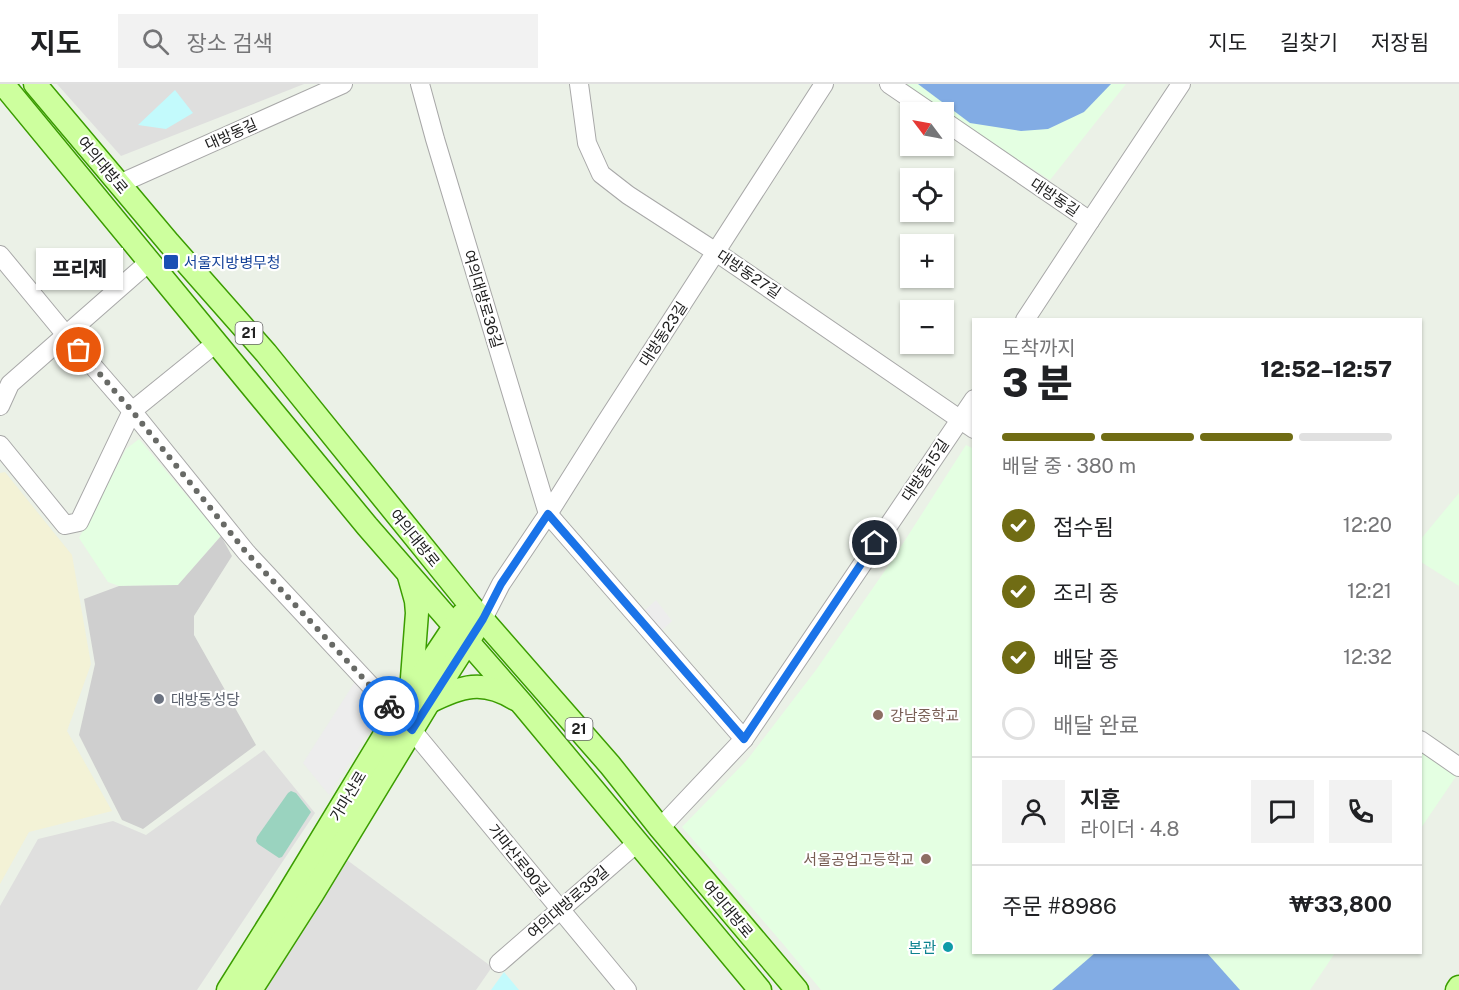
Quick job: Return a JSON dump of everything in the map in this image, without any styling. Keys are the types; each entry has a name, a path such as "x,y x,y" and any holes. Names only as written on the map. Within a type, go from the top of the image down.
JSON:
{"main road":[{"name":"여의대방로","path":"3,84 216,343 638,842 759,990"},
{"name":"여의대방로","path":"35,84 169,243 266,353 476,612 610,765 660,828 797,990"},
{"path":"100,202 119,184"},
{"path":"149,262 169,243"},
{"path":"409,574 416,601 420,698 476,686 490,687 523,705"},
{"name":"가마산로","path":"228,990 476,612"},
{"name":"가마산로","path":"250,990 339,850 405,723"}],"street":[{"name":"대방동길","path":"119,184 343,84"},
{"name":"여의대방로36길","path":"420,84 548,514"},
{"name":"대방동27길","path":"579,84 587,143 601,174 628,195 716,252 967,424"},
{"name":"대방동23길","path":"476,612 501,584 548,514 824,84"},
{"path":"889,84 915,102"},
{"name":"대방동길","path":"954,128 1090,221 1181,84"},
{"path":"1026,318 1090,221"},
{"name":"가마산로90길","path":"0,255 132,411 246,552 405,723 627,990"},
{"path":"0,406 5,382 66,335 149,262"},
{"path":"0,445 65,525 79,522 132,411 216,343"},
{"name":"대방동15길","path":"660,828 744,739 875,543 967,424 972,406"},
{"path":"548,514 744,739"},
{"path":"1422,741 1459,767"},
{"name":"여의대방로39길","path":"499,963 638,842"}],"shaded area":[{"path":"57,84 304,84 121,156"},
{"path":"904,84 1126,84 1050,180 954,118 954,102 930,102"},
{"path":"918,84 1111,84 1084,112 1048,129 1021,131 970,123 954,111 954,102 942,102"},
{"path":"175,90 193,113 166,129 138,125"},
{"path":"139,439 221,536 178,585 119,586 108,582 79,538 126,449"},
{"path":"966,445 972,448 972,954 1334,954 1310,990 821,990 682,827 747,760 816,670 893,559"},
{"path":"5,472 72,555 91,664 67,731 112,811 29,832 0,884 0,473"},
{"path":"1459,493 1459,586 1422,563 1422,538"},
{"name":"대방동성당","path":"221,536 232,556 194,616 194,635 256,745 143,829 122,820 79,735 95,664 84,599 119,586 178,585"},
{"path":"656,600 672,621 661,631 644,611"},
{"path":"358,677 383,709 329,795 303,763"},
{"path":"1422,744 1459,772 1422,827"},
{"path":"264,750 315,813 197,990 0,990 0,906 38,839 113,821 146,835"},
{"path":"291,791 296,793 311,812 282,857 279,858 256,841"},
{"path":"347,860 492,967 476,990 264,990"},
{"path":"1094,954 1208,954 1240,990 1052,990"},
{"path":"504,972 519,990 491,990"}],"way so far":[{"path":"79,350 132,411 246,552 389,706"}],"place":[{"name":"서울지방병무청","path":"171,262"},
{"name":"프리제","path":"79,350"},
{"name":"대방동성당","path":"159,699"},
{"name":"강남중학교","path":"878,715"},
{"name":"서울공업고등학교","path":"926,859"},
{"name":"본관","path":"948,947"}],"route":[{"path":"389,706 412,730 483,619 501,584 548,514 744,739 875,543"}]}
